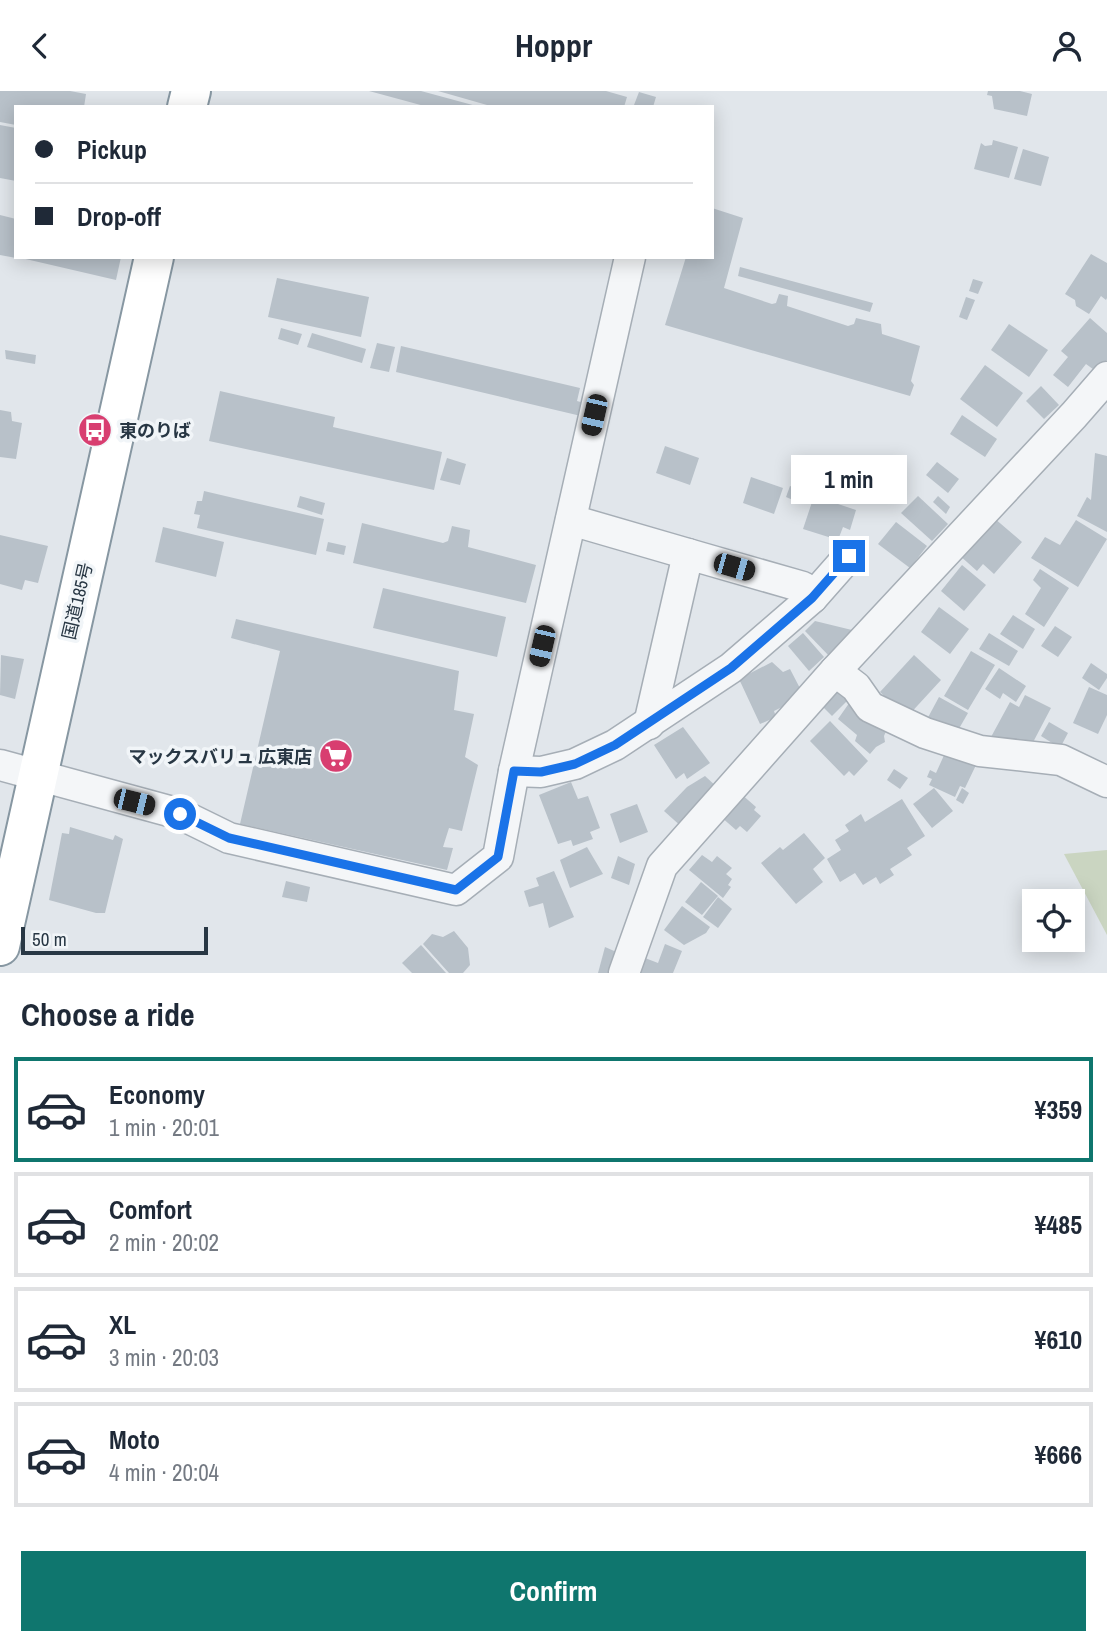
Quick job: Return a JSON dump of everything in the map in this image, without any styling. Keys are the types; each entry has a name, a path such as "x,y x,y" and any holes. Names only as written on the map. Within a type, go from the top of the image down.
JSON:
{"highway":[{"name":"国道185号","path":"0,946 154,259"}],"street":[{"path":"0,765 180,814 229,838 456,890 498,857 514,771 630,259"},
{"path":"624,973 663,866 835,671 1107,377"},
{"path":"571,520 803,587 812,598"},
{"path":"649,724 688,554"},
{"path":"514,771 541,772 575,764 615,745 649,724 731,668 812,598 849,556"},
{"path":"835,671 856,687 870,707 925,733 980,751 1061,760 1107,782"}],"green space":[{"path":"1107,850 1107,935 1085,889 1064,854"}],"building":[{"path":"0,91 70,91 86,94 84,105 14,105 14,125 0,122"},
{"path":"369,91 421,91 473,105 421,105"},
{"path":"438,91 606,91 627,97 625,105 487,105"},
{"path":"988,91 1020,91 1032,94 1027,116 994,109 992,96 987,95"},
{"path":"639,92 656,97 654,105 634,105"},
{"path":"0,125 14,128 14,181 0,178"},
{"path":"993,140 1018,147 1009,178 974,169 981,143 985,146 992,145"},
{"path":"1023,149 1049,157 1041,186 1014,179"},
{"path":"714,209 743,218 724,288 772,304 776,303 779,294 788,296 787,306 848,326 854,324 856,318 881,324 882,334 920,346 911,381 914,385 910,396 665,325 685,259 714,259"},
{"path":"0,215 14,218 14,258 0,255"},
{"path":"1091,254 1107,263 1107,298 1106,300 1101,296 1089,314 1076,306 1075,300 1065,294"},
{"path":"26,259 121,259 116,280"},
{"path":"740,267 873,303 870,312 738,276"},
{"path":"277,278 369,297 361,337 268,317"},
{"path":"973,279 983,282 978,294 969,291"},
{"path":"966,297 975,300 967,320 959,317"},
{"path":"1090,318 1107,333 1107,360 1097,372 1086,364 1068,387 1053,375 1068,357 1061,351"},
{"path":"1009,324 1048,350 1029,377 991,350"},
{"path":"281,328 302,334 298,345 278,339"},
{"path":"312,333 366,349 362,363 307,347"},
{"path":"377,343 395,347 389,372 370,368"},
{"path":"401,346 580,388 577,401 584,403 581,416 396,372"},
{"path":"5,350 36,355 35,364 6,359"},
{"path":"985,365 1023,393 997,427 960,399"},
{"path":"1041,386 1059,405 1044,419 1026,401"},
{"path":"220,391 335,417 333,427 442,452 434,490 209,441"},
{"path":"0,410 11,412 12,421 22,423 16,459 0,457"},
{"path":"962,415 997,439 985,457 950,434"},
{"path":"665,446 699,458 690,485 656,473"},
{"path":"1095,453 1107,456 1107,532 1077,516 1087,497 1091,500"},
{"path":"447,458 466,464 460,485 440,480"},
{"path":"937,462 959,479 948,493 926,475"},
{"path":"751,477 783,488 774,514 743,503"},
{"path":"790,486 804,491 800,503 786,497"},
{"path":"204,491 324,519 316,555 197,528 200,515 194,514 197,501 202,501"},
{"path":"300,496 325,503 322,515 297,507"},
{"path":"814,496 856,510 850,530 843,527 838,540 803,529"},
{"path":"918,496 948,524 932,541 901,513"},
{"path":"938,496 950,507 946,514 933,502"},
{"path":"994,518 1022,542 994,574 983,564 977,571 958,554"},
{"path":"1076,520 1107,539 1078,587 1031,558 1045,537 1060,545"},
{"path":"896,522 927,546 910,568 878,544"},
{"path":"362,523 443,543 448,541 452,526 470,530 468,547 536,565 526,603 353,563"},
{"path":"163,527 224,542 216,577 155,562"},
{"path":"0,535 48,546 38,583 25,580 22,590 0,584"},
{"path":"328,542 346,546 344,555 326,551"},
{"path":"962,565 986,585 964,611 941,591"},
{"path":"1040,569 1069,588 1044,627 1025,614 1041,588 1033,580"},
{"path":"383,588 506,617 497,657 373,628"},
{"path":"939,607 969,629 950,654 921,632"},
{"path":"1013,615 1035,629 1023,649 1000,634"},
{"path":"236,619 459,671 454,710 474,714 465,757 478,765 462,831 449,828 443,847 453,848 447,870 240,824 280,651 231,638"},
{"path":"815,621 856,631 831,658 805,631"},
{"path":"1055,626 1072,637 1058,657 1041,646"},
{"path":"803,633 824,657 809,671 788,646"},
{"path":"989,633 1018,651 1009,666 979,649"},
{"path":"971,651 995,665 968,710 944,696"},
{"path":"1,655 24,659 15,699 0,695"},
{"path":"914,655 941,680 907,717 880,692"},
{"path":"772,662 783,672 790,669 804,696 774,711 776,717 760,724 739,679"},
{"path":"1091,663 1107,674 1099,690 1082,678"},
{"path":"999,668 1026,686 1016,702 1003,693 1000,699 985,689"},
{"path":"841,680 854,694 832,716 818,702"},
{"path":"1089,687 1107,695 1107,715 1098,734 1073,723"},
{"path":"1025,695 1051,708 1030,748 991,737 1010,702 1019,707"},
{"path":"939,697 968,713 953,739 925,723"},
{"path":"852,699 889,724 884,736 885,742 870,754 855,741 857,735 838,719"},
{"path":"830,721 868,761 854,776 849,771 844,776 810,741"},
{"path":"1049,722 1068,733 1060,748 1041,736"},
{"path":"683,727 710,763 687,779 684,773 676,779 654,745"},
{"path":"950,742 976,765 965,788 960,786 955,797 929,785 932,779 927,777 930,770 936,773"},
{"path":"894,769 908,778 900,789 887,780"},
{"path":"705,776 719,789 683,828 664,811 687,787"},
{"path":"571,782 578,799 588,796 600,828 590,832 593,839 573,846 571,840 558,844 539,795"},
{"path":"934,788 953,811 932,828 913,804"},
{"path":"962,788 969,793 963,804 956,800"},
{"path":"740,793 756,807 754,810 761,816 747,832 740,826 736,830 720,816"},
{"path":"902,799 925,836 907,848 912,855 890,869 894,875 880,884 876,877 863,885 855,873 840,882 827,859 841,850 835,840 849,831 845,825 861,814 865,822"},
{"path":"637,804 648,832 620,843 610,814"},
{"path":"70,827 113,840 115,835 123,839 105,913 49,900 62,833 69,834"},
{"path":"804,833 825,858 813,869 823,882 796,904 761,863 780,847 783,850"},
{"path":"587,847 603,874 570,888 560,860"},
{"path":"702,855 712,862 717,856 732,868 726,874 732,879 728,885 731,887 723,898 689,870"},
{"path":"618,856 635,864 629,885 611,878"},
{"path":"554,871 574,917 549,928 543,903 529,907 524,891 539,886 536,878"},
{"path":"286,881 310,887 307,902 282,897"},
{"path":"701,882 718,896 702,915 685,902"},
{"path":"718,897 732,909 718,928 703,917"},
{"path":"682,906 710,927 706,933 684,945 664,930"},
{"path":"454,931 468,948 470,965 463,973 449,973 423,944 432,934 443,937"},
{"path":"665,944 682,951 673,973 639,973 645,958 658,963"},
{"path":"421,945 446,973 412,973 402,963"},
{"path":"605,947 621,954 616,973 598,973"}],"place":[{"name":"東のりば","path":"95,430"},
{"name":"マックスバリュ 広東店","path":"336,756"}],"route":[{"path":"180,814 229,838 456,890 498,857 514,771 541,772 575,764 615,745 649,724 731,668 812,598 849,556"}]}
